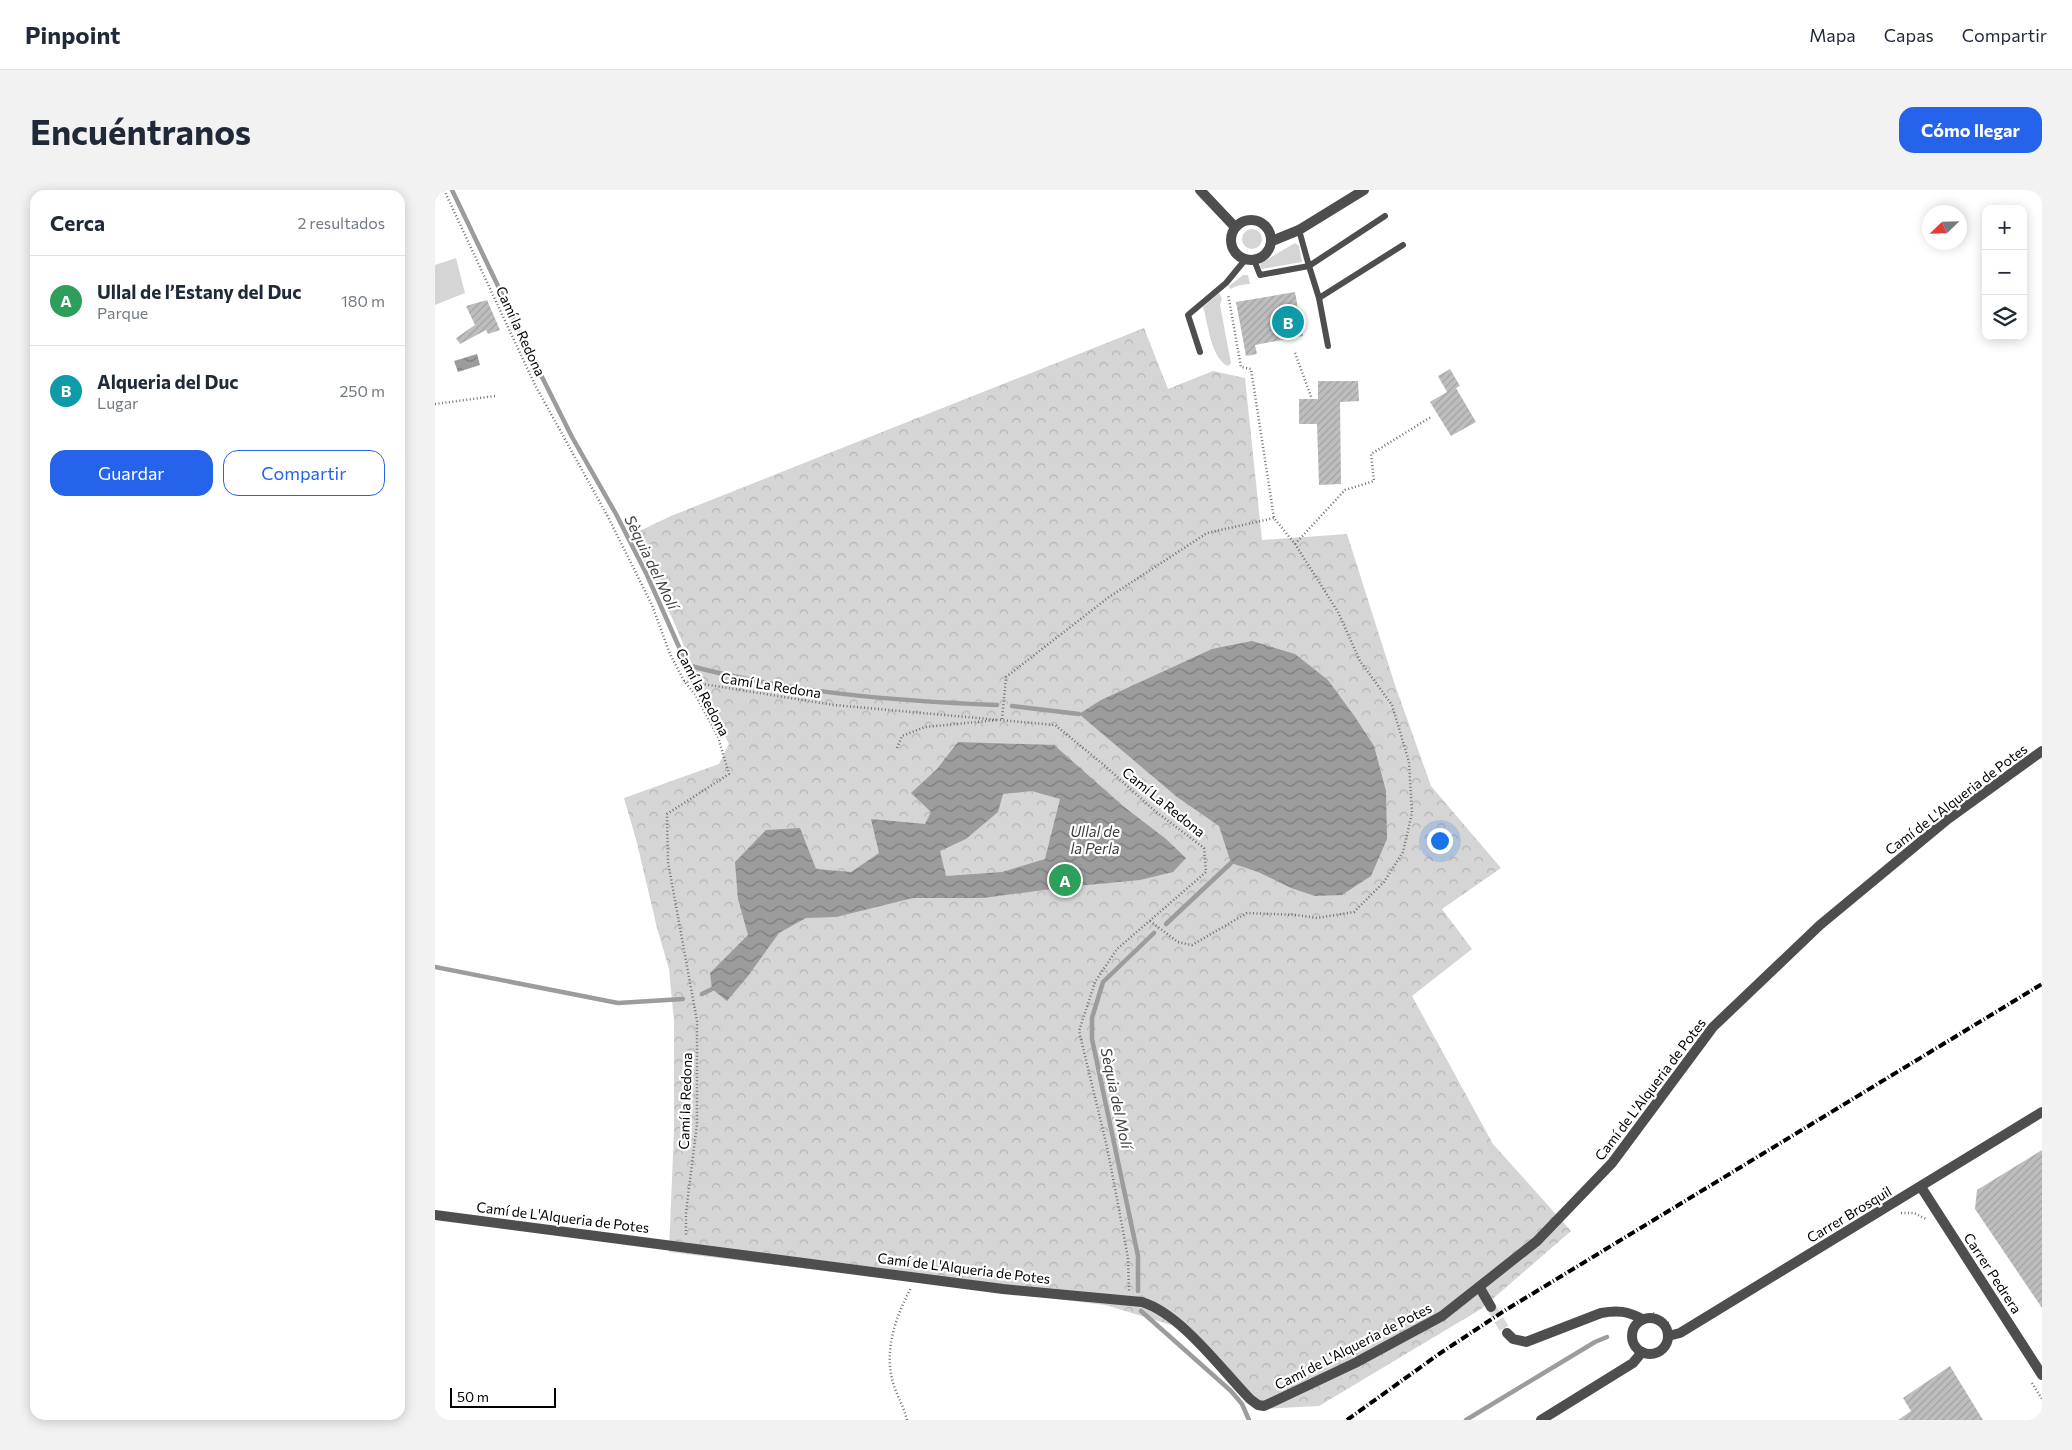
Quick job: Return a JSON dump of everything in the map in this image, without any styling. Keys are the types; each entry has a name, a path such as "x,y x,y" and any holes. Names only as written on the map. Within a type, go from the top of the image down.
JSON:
{"street":[{"path":"1200,190 1235,227"},
{"path":"1272,241 1299,230 1365,190"},
{"path":"1245,220 1258,221 1268,229 1272,241 1267,254 1250,260 1239,257 1231,246 1235,227 1245,220"},
{"name":"Camí de L'Alqueria de Potes","path":"435,1215 1003,1289 1129,1300 1152,1305 1177,1321 1250,1400 1264,1406 1355,1364 1425,1326 1479,1288 1537,1242 1613,1163 1713,1027 1820,925 1948,819 2042,751"},
{"name":"Carrer Brosquil","path":"1668,1336 1680,1333 2042,1112"},
{"name":"Carrer Pedrera","path":"1921,1187 2042,1375"},
{"path":"1479,1288 1491,1307"},
{"path":"1507,1333 1513,1339 1527,1342 1601,1313 1614,1311 1633,1314 1643,1319"},
{"path":"1650,1318 1661,1321 1665,1325 1668,1336 1667,1342 1660,1352 1648,1354 1642,1352 1633,1344 1632,1338 1635,1326 1643,1319 1650,1318"},
{"path":"1541,1420 1633,1363 1642,1352"}],"lane":[{"path":"1200,352 1188,315 1250,260 1260,275 1309,266 1385,216"},
{"path":"1299,230 1319,298 1328,346"},
{"path":"1319,298 1403,245"}],"path":[{"name":"Camí la Redona","path":"444,190 535,385 608,517 652,605 670,654 683,681 695,694 718,737 729,774 667,814 668,862 697,1021 697,1124 686,1212 686,1247"},
{"path":"1150,921 1178,942 1192,945 1247,912 1317,918 1354,912 1384,882 1403,852 1412,813 1409,762 1392,704 1360,661 1338,612 1295,544 1273,518 1251,369 1241,367 1226,283"},
{"path":"1295,353 1312,399"},
{"path":"435,404 451,404 495,396"},
{"path":"1295,544 1345,490 1374,481 1371,454 1431,417"},
{"path":"897,748 903,736 925,727 1002,720 1006,677 1109,597 1207,533 1273,518"},
{"name":"Camí La Redona","path":"683,681 833,705 1055,725 1104,765 1155,811 1205,848 1206,872 1117,949 1095,982 1079,1031 1107,1147 1128,1258 1129,1300"},
{"path":"1897,1214 1914,1213 1923,1216 1931,1223"},
{"path":"907,1420 893,1383 890,1363 891,1336 904,1302 913,1285 919,1282 921,1278"},
{"path":"2031,1382 2042,1399"}],"green space":[{"path":"1252,229 1259,232 1262,239 1259,246 1252,249 1245,246 1242,239 1245,232"},
{"path":"1295,243 1299,246 1302,262 1262,269 1260,267 1261,263"},
{"path":"456,258 465,293 435,305 435,265"},
{"path":"1243,275 1248,275 1250,284 1230,289 1229,286"},
{"path":"1219,293 1222,299 1220,305 1231,363 1228,366 1222,362 1214,348 1203,307"},
{"path":"1144,328 1168,389 1213,371 1245,378 1262,540 1347,534 1395,685 1431,786 1501,868 1442,909 1472,949 1412,996 1493,1144 1571,1231 1481,1309 1319,1406 1260,1409 1175,1326 1105,1305 669,1252 674,1130 674,1021 669,969 624,798 719,764 729,744 706,698 673,620 631,535 671,516"}],"water":[{"path":"477,354 480,365 458,372 454,361"},
{"path":"1252,641 1295,654 1328,680 1374,746 1386,791 1387,839 1371,876 1342,895 1315,896 1231,863 1219,826 1177,797 1079,714 1101,700 1212,649"},
{"name":"Ullal de la Perla","path":"958,742 1054,745 1186,858 1173,872 1140,880 983,898 913,898 836,917 806,918 779,933 727,1001 712,989 710,973 748,935 738,899 735,862 766,830 800,828 816,869 851,872 879,853 871,819 925,824 931,812 911,793 937,769","holes":["1032,791 1060,799 1045,859 1002,872 946,876 940,851 966,839 998,812 1003,794"]}],"building":[{"path":"1295,292 1303,336 1255,345 1257,354 1246,356 1236,302"},
{"path":"487,300 500,330 488,334 486,330 460,344 456,338 475,325 466,306"},
{"path":"1450,369 1460,386 1456,388 1476,422 1451,436 1430,402 1447,392 1438,376"},
{"path":"1318,381 1358,381 1359,401 1340,402 1341,484 1319,485 1317,424 1299,424 1299,399 1318,399"},
{"path":"2042,1150 2042,1308 1975,1209 1977,1190"},
{"path":"1950,1366 1983,1420 1898,1420 1911,1411 1903,1398"}],"waterway":[{"name":"Sèquia del Molí","path":"452,190 572,437 616,514 647,575 687,665 763,682 841,694 997,705"},
{"name":"Sèquia del Molí","path":"1012,706 1079,714"},
{"name":"Sèquia del Molí","path":"1166,924 1231,863"},
{"name":"Sèquia del Molí","path":"1138,1291 1138,1256 1092,1039 1092,1018 1103,982 1154,933"},
{"path":"435,967 618,1003 683,999"},
{"path":"702,994 712,989"},
{"name":"Sèquia del Molí","path":"1141,1311 1231,1391 1242,1404 1249,1420"},
{"path":"1466,1420 1595,1342 1607,1337"}],"tunnel":[{"path":"1491,1307 1507,1333"}],"railway":[{"path":"1347,1420 1439,1354 1504,1311 2042,984"}],"place":[{"name":"Alqueria del Duc","path":"1288,322"},
{"name":"Ullal de l’Estany del Duc","path":"1065,880"}]}
